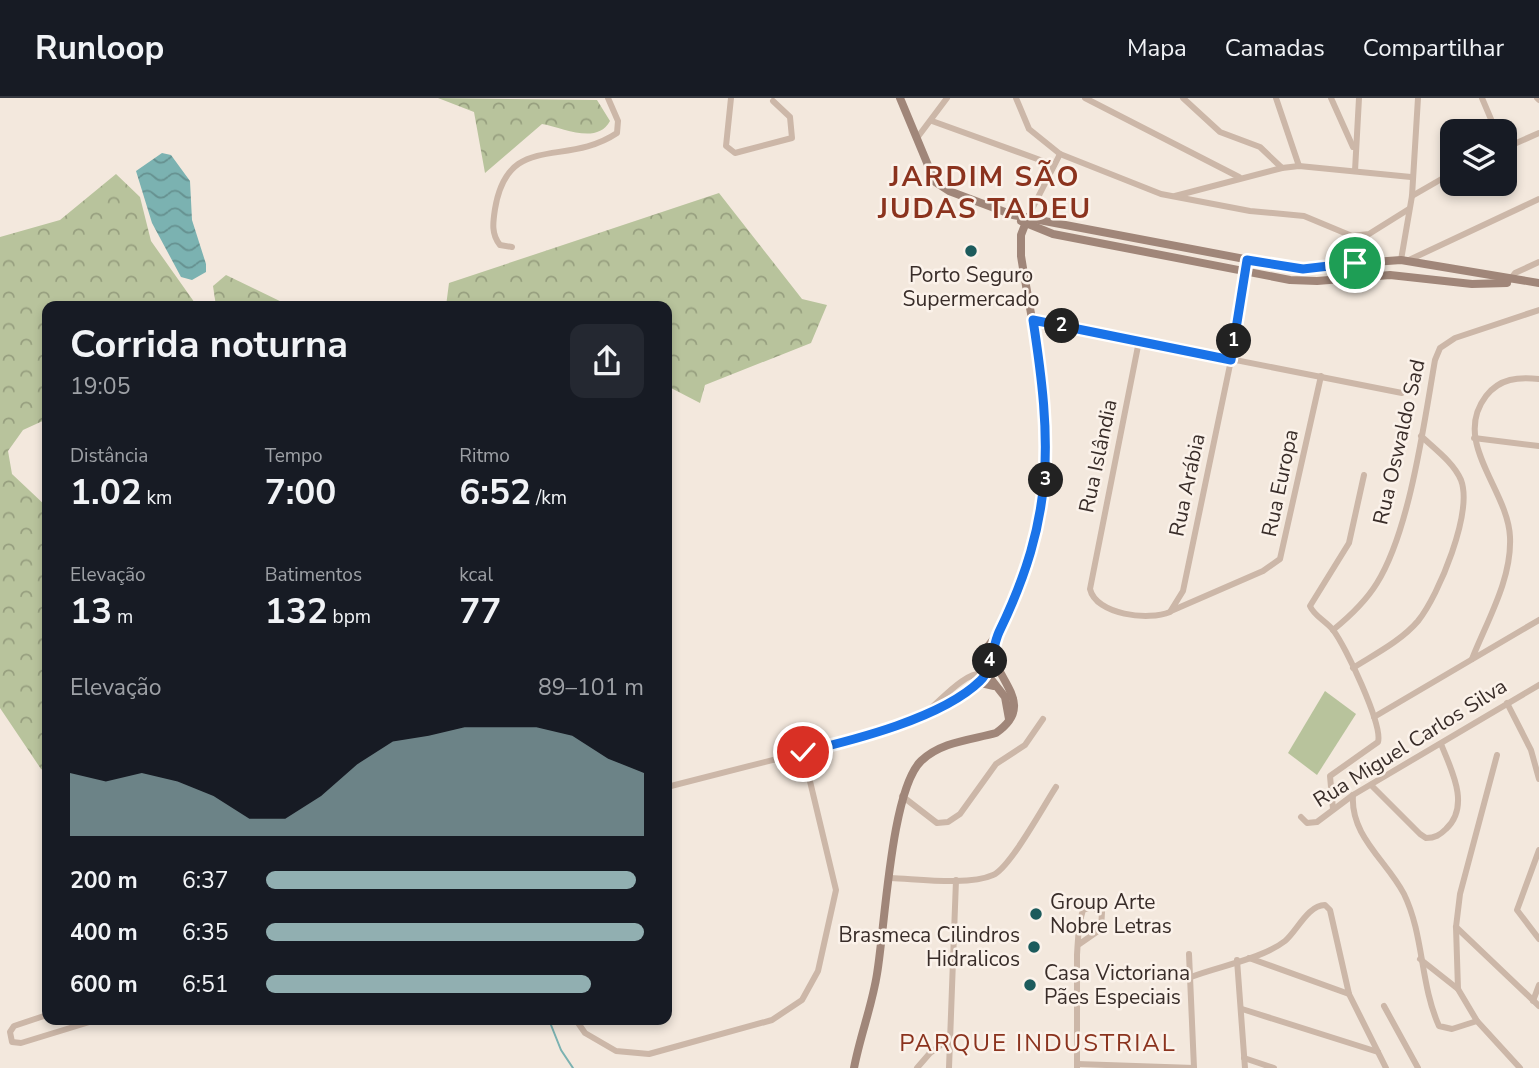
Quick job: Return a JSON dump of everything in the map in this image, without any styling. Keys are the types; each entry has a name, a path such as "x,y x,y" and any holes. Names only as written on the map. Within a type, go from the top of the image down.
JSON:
{"main road":[{"path":"900,98 927,166 940,187 1013,215 1051,234 1245,273 1312,282 1390,275 1472,284 1509,280 1539,283"},
{"path":"1026,221 1311,269 1404,261 1474,272 1539,289"},
{"path":"1009,719 1005,697 985,674 982,664 1023,580 1046,478 1046,403 1021,256 1026,221"},
{"path":"1472,284 1476,279 1474,272"},
{"path":"985,674 994,654 998,634"},
{"path":"854,1068 876,978 902,796 914,770 934,751 950,744 996,733 1009,719 1013,710 1013,695 994,654"},
{"path":"985,674 1004,676"},
{"path":"974,686 985,684 996,687"}],"street":[{"path":"512,247 500,245 496,240 493,223 500,186 508,169 526,159 597,145 617,132 618,121 608,98"},
{"path":"731,98 726,146 735,153 746,153 792,138 794,135 790,117 773,101"},
{"path":"917,138 947,98"},
{"path":"1016,98 1029,129 1060,154 1172,197 1251,211 1304,216 1352,236 1369,234 1409,209"},
{"path":"1086,98 1239,177"},
{"path":"1276,98 1299,166"},
{"path":"1331,98 1353,149"},
{"path":"1354,171 1353,149 1359,98"},
{"path":"1404,261 1412,196 1411,177 1418,98"},
{"path":"1482,98 1491,119"},
{"path":"1189,99 1220,132 1260,147 1282,168"},
{"path":"932,121 1054,165"},
{"path":"1345,129 1356,125"},
{"path":"1517,143 1539,133"},
{"path":"1026,221 1060,154"},
{"path":"1172,197 1239,177 1299,166 1411,177"},
{"path":"1412,196 1440,180"},
{"path":"1404,261 1539,199"},
{"name":"Rua Arábia","path":"1170,612 1183,591 1231,360 1247,260"},
{"path":"1509,280 1539,262"},
{"name":"Rua Oswaldo Sad","path":"1333,630 1370,592 1386,566 1411,484 1435,360 1440,348 1455,338 1539,310"},
{"path":"1033,320 1402,393"},
{"name":"Rua Islândia","path":"1139,341 1091,577 1094,598 1123,613 1147,617 1170,612"},
{"name":"Rua Europa","path":"1170,612 1263,571 1280,559 1321,376"},
{"path":"1472,659 1507,570 1510,538 1505,505 1480,458 1474,438 1479,409 1491,390 1510,379 1539,379"},
{"path":"1353,668 1392,643 1417,622 1438,585 1461,523 1465,503 1459,476 1421,436"},
{"path":"1474,438 1539,446"},
{"path":"1333,809 1330,776 1378,742 1374,717 1353,668 1333,630 1310,606 1349,543 1364,475"},
{"path":"1374,717 1539,620"},
{"path":"920,717 969,678 978,673 985,674"},
{"path":"672,786 803,752 920,717 974,686 985,674"},
{"name":"Rua Miguel Carlos Silva","path":"1301,817 1312,824 1353,795 1539,685"},
{"path":"1507,703 1531,750 1539,779"},
{"path":"902,796 937,823 954,820 996,764 1025,745 1043,719"},
{"path":"1371,785 1420,834 1426,838 1438,835 1453,822 1458,805 1457,784 1441,744"},
{"path":"1531,750 1538,744"},
{"path":"579,1025 585,1033 616,1051 649,1054 772,1020 802,1000 818,971 836,890 803,752"},
{"path":"1458,989 1457,927 1470,848 1497,755"},
{"path":"891,878 956,880 992,876 1001,870 1056,787"},
{"path":"1353,795 1353,811 1358,827 1406,898 1430,1003 1439,1026 1452,1029 1477,1021"},
{"path":"1539,850 1517,910 1539,939"},
{"path":"949,1068 956,880"},
{"path":"1191,977 1275,948 1296,931 1314,908 1325,905 1330,910 1349,994 1386,1068"},
{"path":"1078,945 1101,929 1102,912 1092,908 1083,909 1078,945 1077,1066 1194,1068 1189,954"},
{"path":"1457,927 1536,1004"},
{"path":"1247,957 1349,994"},
{"path":"1420,959 1458,989 1477,1021 1520,1068"},
{"path":"1237,960 1245,1068"},
{"path":"1536,1004 1539,985"},
{"path":"1384,1006 1418,1068"},
{"path":"1242,1009 1378,1052"},
{"path":"42,1017 14,1026 10,1032 12,1042 21,1043 80,1025"},
{"path":"917,1068 930,1053 950,1038"},
{"path":"1244,1058 1274,1068"}],"green space":[{"path":"438,98 597,100 610,121 604,128 589,134 542,124 485,173 474,112"},
{"path":"116,174 140,197 151,241 193,301 42,301 42,421 23,430 8,451 12,474 42,502 42,770 0,708 0,237 60,220"},
{"path":"719,193 802,299 827,305 811,343 705,385 700,403 672,389 672,301 447,301 449,283"},
{"path":"226,275 280,301 215,301 213,286"},
{"path":"1325,691 1356,714 1317,775 1288,753"}],"water":[{"path":"162,153 171,155 190,181 192,220 206,264 206,272 192,280 181,277 152,223 136,171"}],"waterway":[{"path":"551,1025 561,1050 573,1068"}],"place":[{"name":"Porto Seguro Supermercado","path":"971,251"},
{"name":"Group Arte Nobre Letras","path":"1036,914"},
{"name":"Brasmeca Cilindros Hidralicos","path":"1034,947"},
{"name":"Casa Victoriana Pães Especiais","path":"1030,985"}],"district":[{"name":"JARDIM SÃO JUDAS TADEU","path":"985,193"},
{"name":"PARQUE INDUSTRIAL","path":"1038,1043"}],"route":[{"path":"803,752 920,717 983,678 994,654 998,634 1023,580 1040,517 1046,478 1046,403 1033,320 1231,360 1247,260 1303,269 1355,263"}]}
